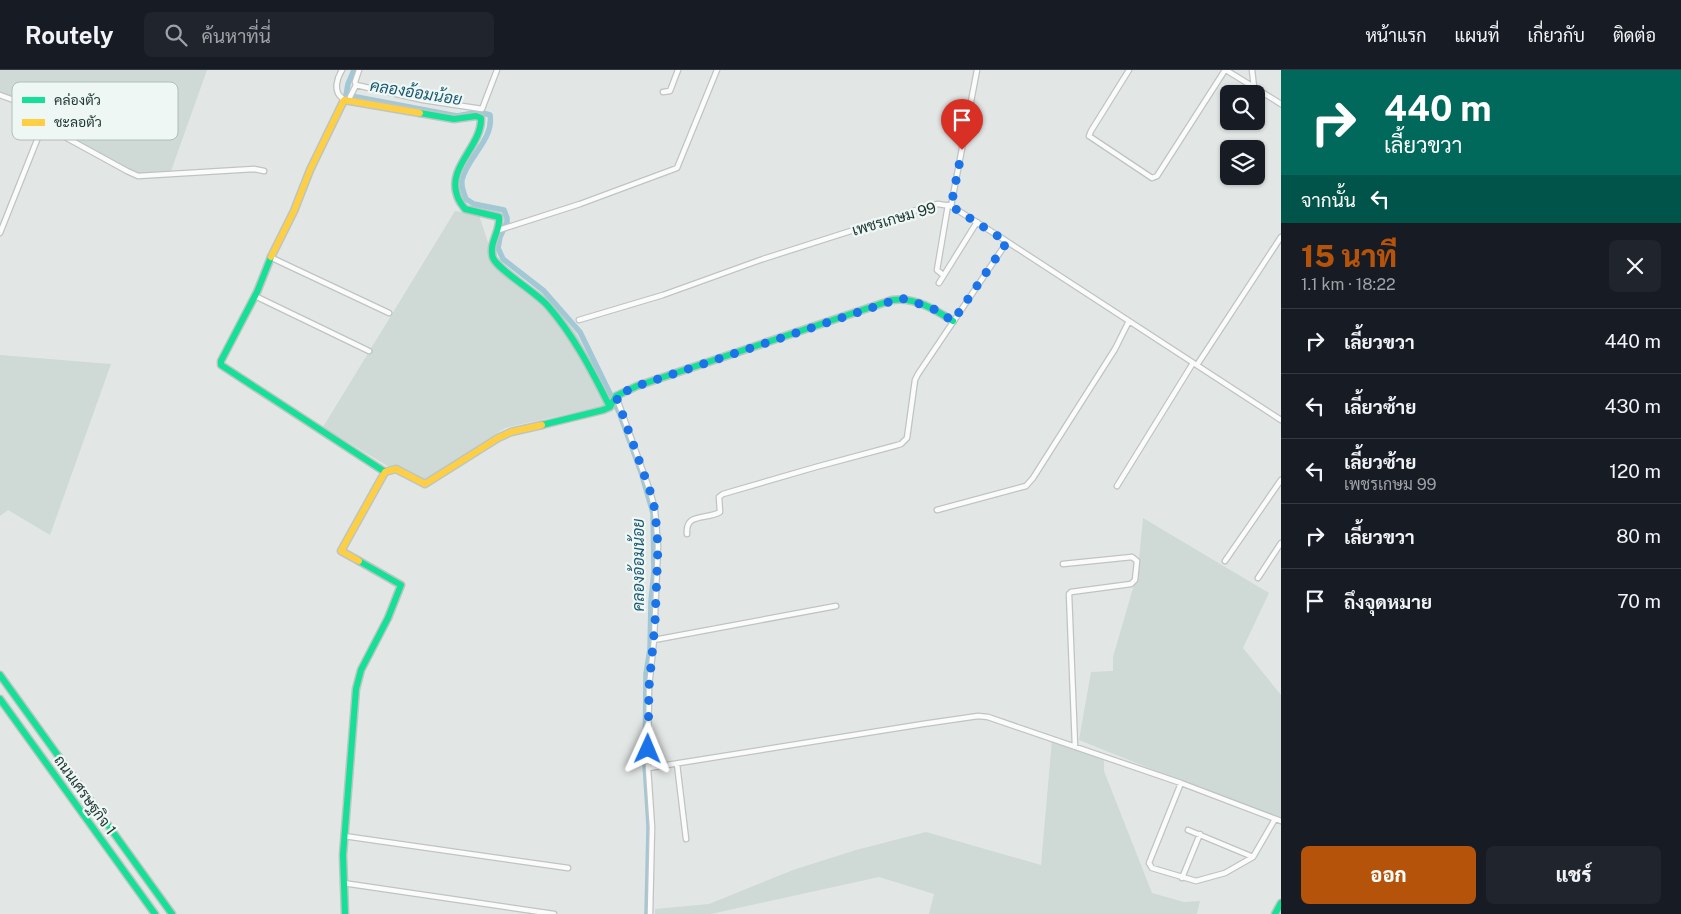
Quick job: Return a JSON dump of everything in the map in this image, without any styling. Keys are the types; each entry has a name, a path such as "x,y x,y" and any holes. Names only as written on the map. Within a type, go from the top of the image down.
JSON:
{"street":[{"path":"342,70 338,77 336,90 344,98 454,119 476,116 481,118 482,123 477,137 457,172 456,188 458,197 465,209 499,217 498,230 491,247 493,259 496,264 519,280 546,303 583,353 610,406"},
{"path":"359,70 355,87 344,98 255,296 221,361 221,365 385,472"},
{"path":"355,87 482,109 497,70"},
{"path":"663,92 670,91 678,70"},
{"path":"498,230 635,185 677,168 717,70"},
{"path":"944,276 936,270 977,70"},
{"path":"1129,70 1089,136 1152,178 1157,176 1225,70 1251,85"},
{"path":"1252,70 1254,85"},
{"path":"1265,94 1281,104"},
{"path":"0,95 12,99"},
{"path":"0,233 37,140"},
{"path":"70,140 138,176 264,171"},
{"name":"เพชรเกษม 99","path":"579,320 670,293 763,259 938,204 949,206 977,222 1281,420"},
{"path":"939,283 977,222"},
{"path":"1117,486 1195,364 1281,237"},
{"path":"687,534 687,526 690,521 720,512 719,498 723,494 905,442 915,380 1007,242"},
{"path":"272,258 390,313"},
{"path":"255,296 369,351"},
{"path":"346,914 343,882 344,836 353,708 357,680 401,589 398,583 341,551 385,472 396,469 425,484 504,435 598,412 610,406 615,397 637,386 901,298 932,308 953,321"},
{"path":"937,510 1026,486 1115,348 1129,321"},
{"path":"615,397 650,491 655,510 658,546 654,640 649,681 648,768 652,823 650,914"},
{"path":"1225,561 1281,480"},
{"path":"1258,578 1281,543"},
{"path":"1063,564 1132,557 1138,561 1135,580 1131,584 1071,592 1068,596 1075,746"},
{"path":"654,640 836,606"},
{"name":"ถนนเศรษฐกิจ 1","path":"0,675 172,914"},
{"name":"ถนนเศรษฐกิจ 1","path":"0,699 155,914"},
{"path":"648,768 978,716 1004,721 1281,821"},
{"path":"677,764 686,839"},
{"path":"1180,783 1149,863 1152,868 1196,882 1224,874 1253,856 1275,819"},
{"path":"1188,830 1253,856"},
{"path":"1182,878 1200,834"},
{"path":"103,844 115,836"},
{"path":"344,836 568,868"},
{"path":"343,882 554,914"},
{"path":"1275,914 1281,903"}],"shaded area":[{"path":"0,70 207,70 171,171 141,174 101,157 75,140 178,140 178,82 12,82 12,98 0,93"},
{"path":"455,211 479,215 494,261 546,296 576,332 608,393 608,405 505,428 419,485 323,427"},
{"path":"0,355 111,364 50,535 8,510 0,516"},
{"path":"1143,518 1269,593 1243,648 1281,695 1281,821 1079,740 1091,672 1113,671 1113,657 1138,571"},
{"path":"1052,740 1104,758 1104,771 1152,893 1184,902 1200,901 1197,914 929,914 934,894 879,877 711,914 655,914 655,909 709,904 793,870 856,850 926,832 1041,865"}],"waterway":[{"name":"คลองอ้อมน้อย","path":"354,70 346,95 457,116 479,112 490,115 488,132 462,180 466,199 474,204 504,210 507,222 500,237 498,248 503,259 544,291 580,332 619,412 641,472 653,513 654,571 650,649 646,674 645,764 649,826 647,914"}],"traffic: fast":[{"path":"420,113 454,119 476,116 481,118 476,138 457,175 455,185 458,199 465,209 499,217 492,247 493,258 502,269 542,300 557,317 582,354 610,407"},
{"path":"271,257 257,292 221,361 221,365 385,472"},
{"path":"542,425 603,410 610,407 616,396 637,386 892,300 916,302 931,308 953,321"},
{"path":"345,914 343,855 356,689 361,670 388,618 401,585 359,561"},
{"path":"0,675 172,914"},
{"path":"0,699 155,914"},
{"path":"1275,914 1281,903"}],"traffic: slow":[{"path":"271,257 344,100 420,113"},
{"path":"359,561 341,551 385,472 396,469 425,484 498,438 511,432 542,425"}],"route":[{"path":"648,749 649,675 653,651 658,568 655,510 616,396 637,386 892,300 905,298 932,308 953,321 1007,242 951,206 962,150"}]}
